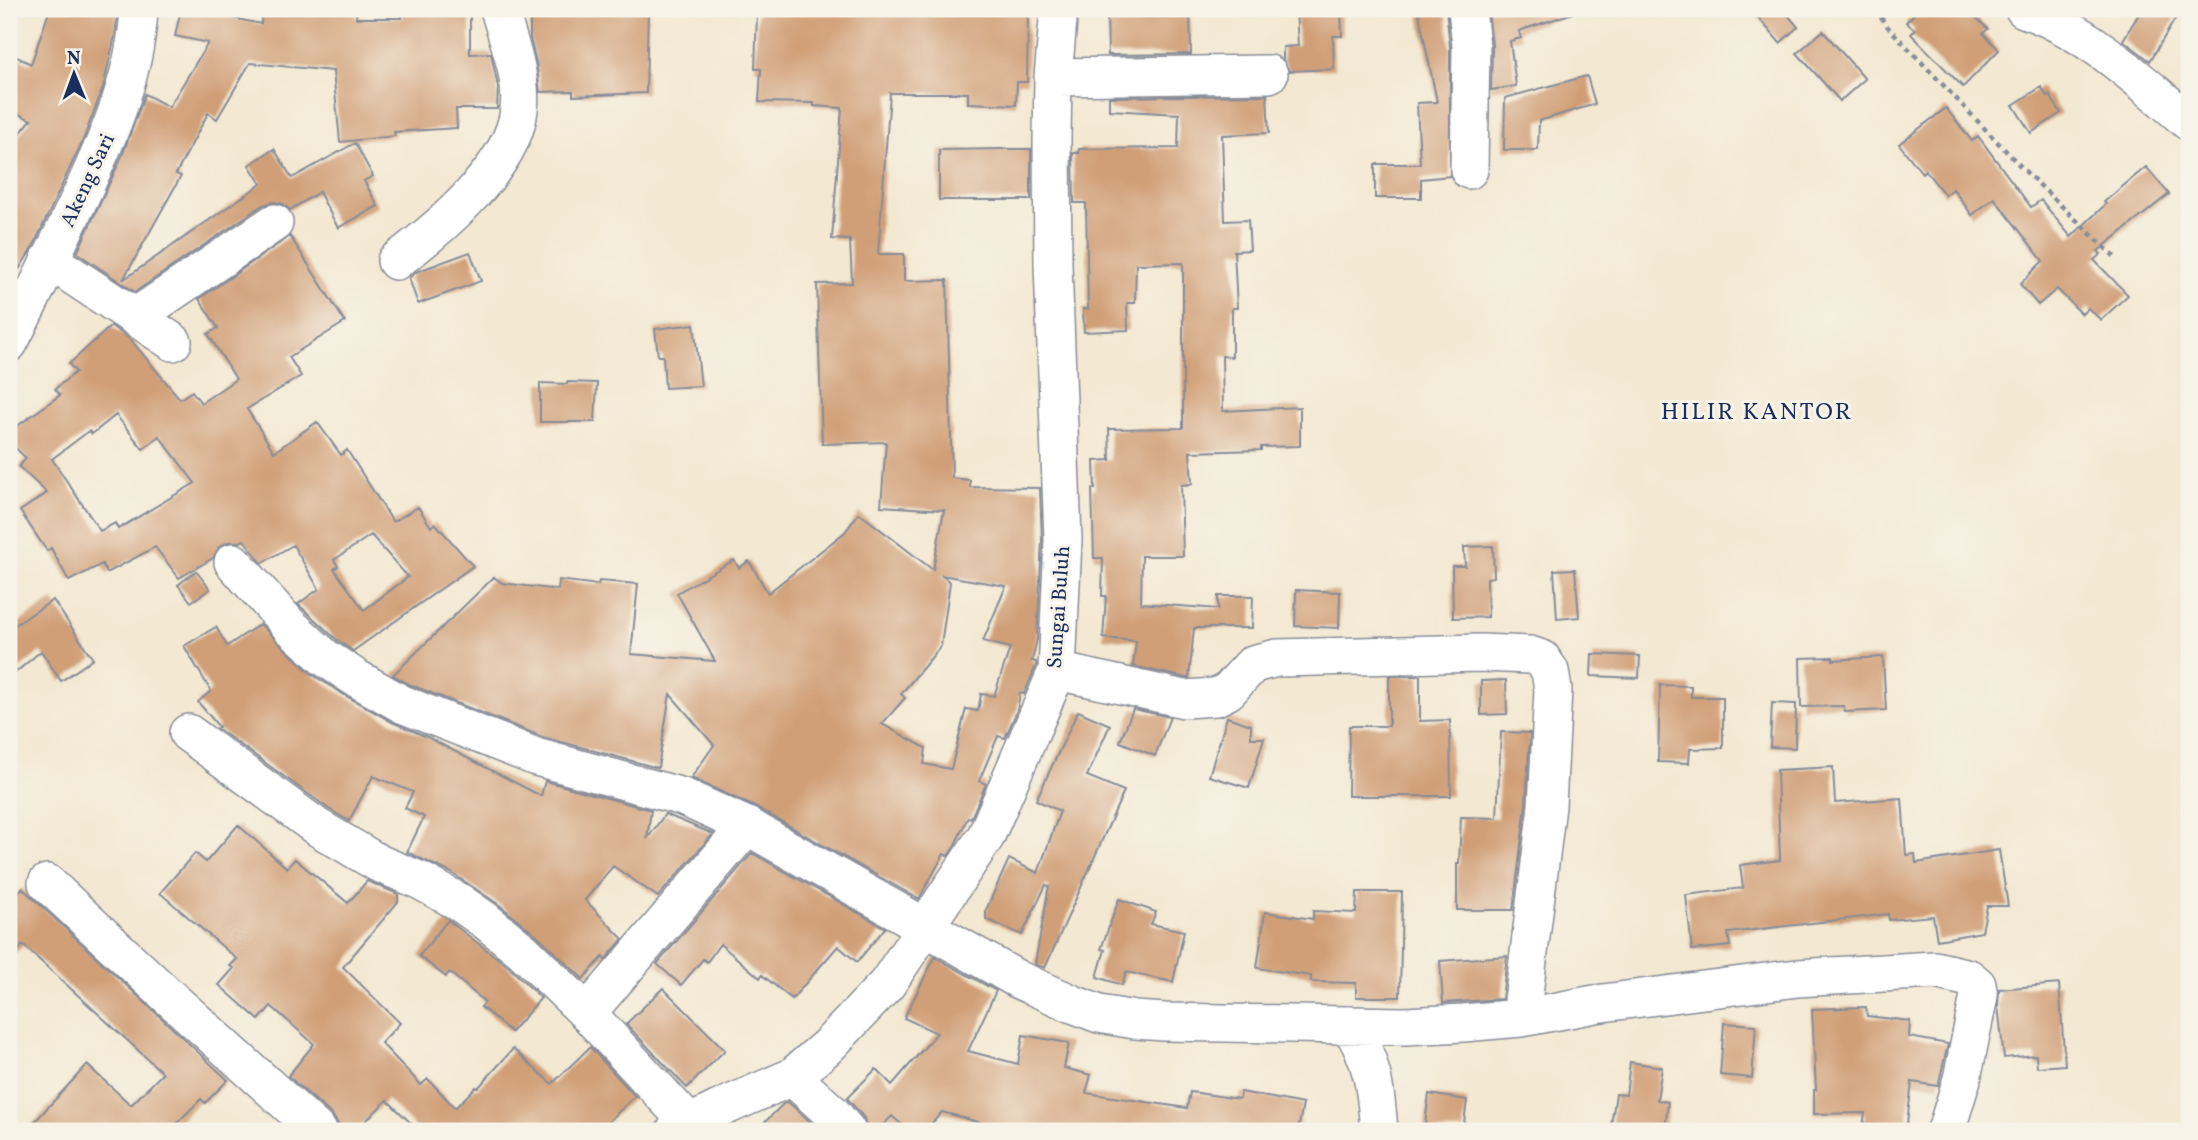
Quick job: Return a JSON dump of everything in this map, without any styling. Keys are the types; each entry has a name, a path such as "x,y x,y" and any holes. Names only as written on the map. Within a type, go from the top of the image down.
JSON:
{"street":[{"name":"Akeng Sari","path":"9,343 106,143 134,61 139,9"},
{"path":"396,261 457,210 499,159 516,130 520,108 519,90 499,9"},
{"name":"Sungai Buluh","path":"682,1127 792,1077 828,1046 887,985 986,836 1057,671 1063,540 1053,264 1053,77 1059,9"},
{"path":"1467,9 1471,46 1469,170"},
{"path":"2024,9 2075,31 2189,122"},
{"path":"1053,77 1269,74"},
{"path":"135,317 275,223"},
{"path":"49,260 173,342"},
{"path":"233,562 290,626 324,657 402,704 536,757 683,797 747,826 1019,980 1099,1014 1155,1021 1405,1026 1521,1018 1595,1004 1797,978 1935,970 1969,978 1977,985 1979,996 1962,1079 1946,1131"},
{"path":"1057,671 1184,699 1203,699 1228,691 1253,664 1277,658 1480,653 1530,655 1542,659 1550,671 1553,690 1547,806 1521,1018"},
{"path":"188,733 317,827 378,863 419,880 477,915 523,951 587,1013 682,1127"},
{"path":"587,1013 747,826"},
{"path":"47,883 318,1131"},
{"path":"1349,1025 1367,1055 1377,1093 1380,1131"},
{"path":"792,1077 847,1131"}],"path":[{"path":"1875,9 1887,26 2026,172 2116,259"}],"building":[{"path":"50,9 107,9 118,12 115,35 103,88 83,140 33,247 9,285 9,147 31,120 9,109 9,53 31,64"},
{"path":"181,9 261,24 262,9 357,9 356,18 402,18 402,9 470,9 470,54 491,53 498,87 497,109 456,109 457,128 394,132 395,136 340,142 333,71 250,63 217,119 208,113 176,174 181,176 123,280 261,184 249,165 274,149 292,178 355,143 373,176 364,181 378,206 338,228 319,192 290,210 283,204 273,202 263,205 135,292 77,253 122,156 145,94 169,107 208,43 175,36"},
{"path":"530,9 648,9 646,93 573,96 573,91 540,92 530,38"},
{"path":"760,9 1028,9 1027,82 1017,82 1016,105 968,103 968,93 890,93 878,254 904,254 904,281 947,280 952,478 970,480 970,487 1040,488 1042,540 1037,639 1032,661 1036,662 1036,666 1024,694 1020,693 1017,711 1005,738 998,736 979,781 986,784 971,818 968,817 948,856 944,854 919,899 757,808 691,778 714,745 670,694 658,768 543,737 411,685 393,675 494,577 502,583 558,590 559,580 598,585 599,581 638,584 631,654 715,661 677,593 734,560 739,568 749,561 768,593 845,532 859,513 933,570 944,510 881,506 886,442 822,444 817,284 852,283 850,240 832,239 842,108 814,106 814,103 759,102 761,69 755,69 757,13 760,13","holes":["941,575 1006,586 983,641 1010,648 994,696 981,694 978,711 966,709 951,769 924,764 926,748 882,724 905,698 901,694 941,646 950,582"]},
{"path":"1107,9 1190,9 1191,54 1108,55"},
{"path":"1296,9 1341,9 1342,36 1333,36 1334,69 1289,71 1283,60 1283,47 1298,46"},
{"path":"1418,9 1446,9 1450,47 1450,176 1421,179 1421,198 1375,198 1375,164 1420,164 1417,103 1437,102"},
{"path":"1488,9 1572,9 1573,13 1519,31 1521,38 1510,41 1516,86 1491,90 1492,46"},
{"path":"1751,9 1783,9 1798,27 1780,43"},
{"path":"1919,9 1967,9 1988,29 1983,33 1999,50 1963,87 1911,34 1915,30 1906,22"},
{"path":"2142,9 2159,9 2175,19 2150,61 2123,40"},
{"path":"1823,31 1865,79 1840,101 1797,53"},
{"path":"1587,76 1595,104 1539,121 1538,150 1504,150 1505,98"},
{"path":"2041,87 2061,113 2031,133 2013,105"},
{"path":"1267,95 1269,133 1222,135 1225,221 1248,220 1250,250 1234,251 1237,308 1232,308 1232,357 1222,356 1223,411 1300,407 1300,446 1190,452 1192,484 1181,485 1183,556 1142,556 1141,603 1218,609 1218,596 1253,596 1252,628 1194,628 1189,678 1186,678 1133,666 1136,641 1103,638 1106,596 1102,596 1103,558 1094,558 1092,489 1095,489 1094,461 1110,460 1109,429 1183,428 1183,263 1136,264 1135,303 1127,303 1128,330 1084,332 1083,309 1088,309 1086,203 1074,203 1073,153 1079,153 1079,149 1178,148 1179,114 1109,110 1109,97"},
{"path":"1946,108 1972,141 1978,136 2031,207 2041,200 2071,237 2106,204 2104,202 2146,167 2169,194 2098,251 2101,254 2094,260 2128,295 2101,320 2088,308 2082,314 2057,289 2038,305 2020,284 2043,261 1994,198 1972,215 1953,189 1945,195 1925,170 1922,173 1899,144"},
{"path":"1031,149 1031,200 939,200 939,150"},
{"path":"290,236 345,322 289,357 301,376 247,409 274,452 317,422 341,455 347,450 393,522 418,507 431,527 435,523 473,566 353,651 298,604 319,589 293,545 262,563 244,540 228,542 219,547 213,558 179,578 155,547 107,573 102,564 69,581 51,548 47,551 20,511 47,493 19,467 26,458 9,442 9,432 60,395 55,389 76,372 69,364 111,326 131,340 180,399 192,391 201,403 236,379 208,334 218,328 199,299","holes":["116,415 143,449 159,436 195,483 118,529 115,523 100,531 52,459 89,431 92,434","371,535 408,577 364,610 334,569 338,566 334,560"]},
{"path":"470,252 481,281 418,304 409,278 416,272"},
{"path":"694,324 701,386 665,388 663,356 658,356 655,329"},
{"path":"540,383 597,383 595,422 540,422"},
{"path":"1493,546 1494,577 1487,578 1488,617 1453,618 1452,566 1465,566 1464,547"},
{"path":"1575,569 1579,617 1557,619 1554,570"},
{"path":"196,571 210,589 191,602 178,585"},
{"path":"1296,590 1340,592 1339,628 1295,626"},
{"path":"53,600 93,659 61,681 41,651 9,678 9,629"},
{"path":"260,624 310,673 346,696 392,722 427,737 541,796 545,781 651,810 647,839 665,814 713,834 658,897 613,866 585,900 623,939 605,960 603,957 583,979 538,936 498,904 452,873 407,852 424,817 405,808 413,792 373,776 349,821 217,728 219,727 198,702 211,691 184,646 216,627 227,646"},
{"path":"1592,654 1640,656 1639,678 1591,676"},
{"path":"1833,657 1833,660 1883,657 1886,710 1845,712 1844,706 1801,707 1800,658"},
{"path":"1389,676 1420,676 1420,721 1450,720 1451,796 1348,796 1349,726 1389,726"},
{"path":"1506,680 1507,714 1481,715 1481,681"},
{"path":"1660,685 1691,686 1691,697 1723,697 1723,748 1690,749 1689,763 1658,762"},
{"path":"1772,703 1796,704 1795,748 1770,747"},
{"path":"1133,709 1170,717 1155,756 1120,742"},
{"path":"1078,711 1110,725 1087,776 1124,791 1045,968 1035,964 1049,886 1046,885 1022,935 986,919 986,910 1009,859 1038,873 1060,811 1036,800"},
{"path":"1227,717 1251,725 1251,738 1264,738 1249,788 1209,776"},
{"path":"1501,732 1530,733 1526,804 1513,910 1457,910 1461,817 1497,818"},
{"path":"1833,767 1835,803 1902,798 1906,855 1915,854 1916,863 1999,850 2008,906 1987,906 1982,932 1937,940 1933,916 1889,920 1888,914 1728,933 1730,946 1692,950 1686,895 1743,888 1740,865 1780,860 1777,770"},
{"path":"238,825 287,868 295,859 348,903 367,881 398,894 398,902 343,967 400,1023 381,1043 421,1085 428,1079 455,1108 478,1088 513,1049 552,1084 590,1047 635,1096 599,1131 419,1131 387,1100 356,1131 338,1131 338,1124 332,1115 288,1076 314,1044 271,1006 259,1020 219,985 234,968 230,966 237,959 160,893 195,853 206,862"},
{"path":"752,853 885,928 857,962 838,946 792,999 762,975 760,978 720,944 707,962 703,959 681,985 657,964"},
{"path":"22,888 228,1080 205,1103 201,1099 169,1131 26,1131 87,1065 131,1105 163,1073 23,945 9,960 9,903"},
{"path":"1357,892 1402,892 1400,997 1356,997 1356,983 1311,982 1311,976 1257,968 1265,912 1313,919 1313,911 1356,913"},
{"path":"1119,899 1156,912 1151,924 1184,931 1173,982 1126,972 1122,985 1097,977 1105,950 1101,949"},
{"path":"448,920 509,967 541,998 511,1032 481,1007 485,1002 449,972 446,977 419,956"},
{"path":"1507,956 1502,999 1443,1003 1440,961"},
{"path":"935,957 996,991 968,1051 1018,1064 1023,1035 1069,1043 1064,1068 1091,1075 1086,1093 1187,1108 1190,1092 1239,1099 1241,1092 1303,1104 1298,1131 1010,1131 942,1112 925,1131 909,1131 892,1116 877,1131 867,1131 864,1118 847,1098 876,1069 892,1085 937,1033 904,1018"},
{"path":"2059,984 2065,1065 2037,1067 2036,1055 2004,1058 1998,1006 1999,989"},
{"path":"663,988 725,1050 687,1088 626,1024"},
{"path":"1866,1007 1867,1016 1910,1021 1909,1037 1948,1044 1938,1086 1912,1082 1906,1131 1863,1126 1865,1113 1814,1114 1816,1090 1812,1009"},
{"path":"1724,1023 1756,1025 1752,1078 1720,1075"},
{"path":"1630,1062 1662,1067 1657,1100 1668,1102 1665,1131 1610,1131 1616,1094 1626,1095"},
{"path":"1429,1094 1467,1100 1463,1131 1424,1131"},
{"path":"788,1102 820,1131 756,1131 783,1104"}],"district":[{"name":"HILIR KANTOR","path":"1757,411"}]}
